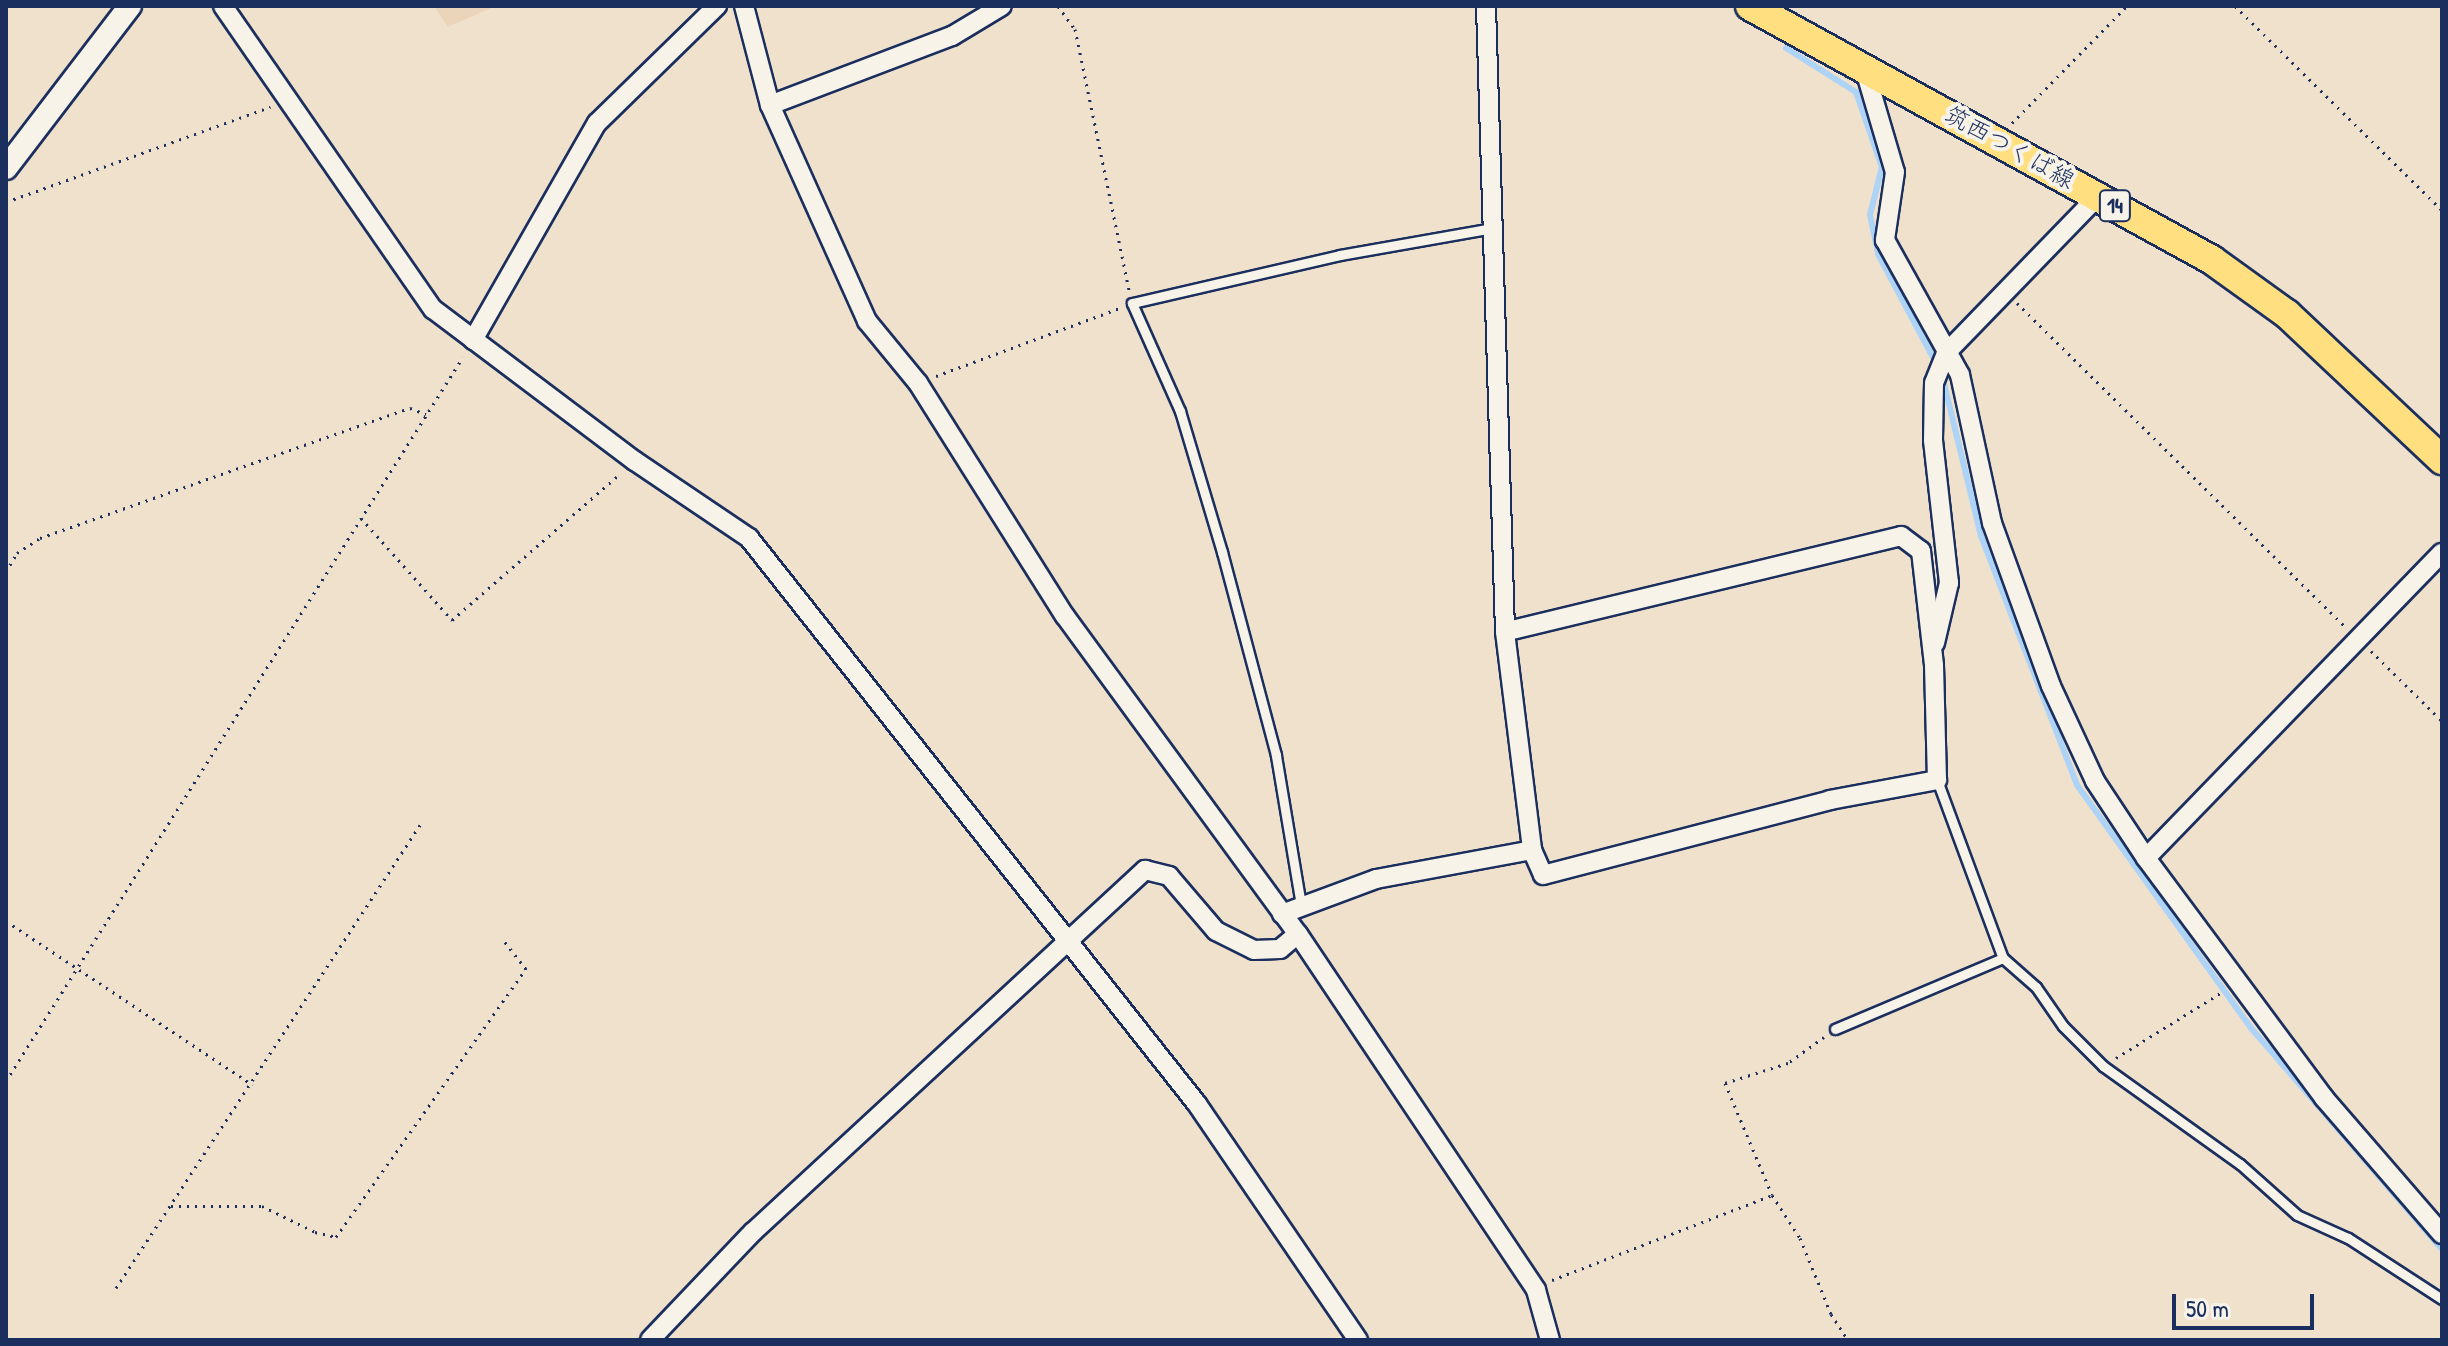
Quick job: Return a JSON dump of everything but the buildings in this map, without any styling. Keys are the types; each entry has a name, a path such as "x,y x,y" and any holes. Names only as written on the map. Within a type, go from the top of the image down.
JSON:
{"main road":[{"name":"筑西つくば線","path":"1750,6 1776,13 1864,67 2212,260 2287,314 2442,460"}],"street":[{"path":"6,168 130,6"},
{"path":"223,6 433,309 635,461 749,538 1197,1104 1358,1340"},
{"path":"473,340 597,123 717,6"},
{"path":"744,6 770,105 867,321 918,383 1065,616 1298,934 1536,1290 1550,1340"},
{"path":"770,105 952,36 1002,6"},
{"path":"1486,6 1505,632 1532,850 1543,875 1830,800 1937,780 1932,656 1921,551 1901,536 1505,632"},
{"path":"1864,67 1895,172 1885,240 1960,375 1992,523 2051,686 2095,781 2146,858 2324,1098 2442,1234"},
{"path":"1932,656 1949,583 1932,406 1946,353 2098,196"},
{"path":"2146,858 2442,553"},
{"path":"1282,914 1376,879 1532,850"},
{"path":"650,1340 753,1232 1145,870 1169,876 1216,931 1254,950 1280,949 1298,934"}],"lane":[{"path":"1301,905 1276,755 1222,552 1180,411 1132,303 1340,255 1493,228"},
{"path":"1937,780 2003,958 2036,987 2063,1026 2103,1066 2240,1164 2297,1215 2348,1238 2442,1299"},
{"path":"1835,1029 2003,958"}],"path":[{"path":"918,383 1132,303 1075,29 1058,6"},
{"path":"1997,139 2127,6"},
{"path":"2235,6 2442,210"},
{"path":"6,202 288,100"},
{"path":"2004,291 2442,721"},
{"path":"6,1081 473,340"},
{"path":"6,572 17,553 40,538 410,408 426,414"},
{"path":"361,518 452,620 635,461"},
{"path":"116,1288 253,1085 420,825"},
{"path":"6,921 253,1085"},
{"path":"170,1206 262,1206 315,1232 336,1237 526,969 504,941"},
{"path":"2103,1066 2239,982"},
{"path":"1835,1029 1788,1063 1725,1083 1772,1195 1800,1238 1831,1314 1848,1340"},
{"path":"1536,1290 1554,1279 1772,1195"}],"shaded area":[{"path":"434,6 496,6 448,27"}],"waterway":[{"path":"1786,48 1856,92 1882,167 1870,215 1878,254 1937,365"},
{"path":"1942,375 1981,536 2077,785 2251,1028 2442,1249"}]}
